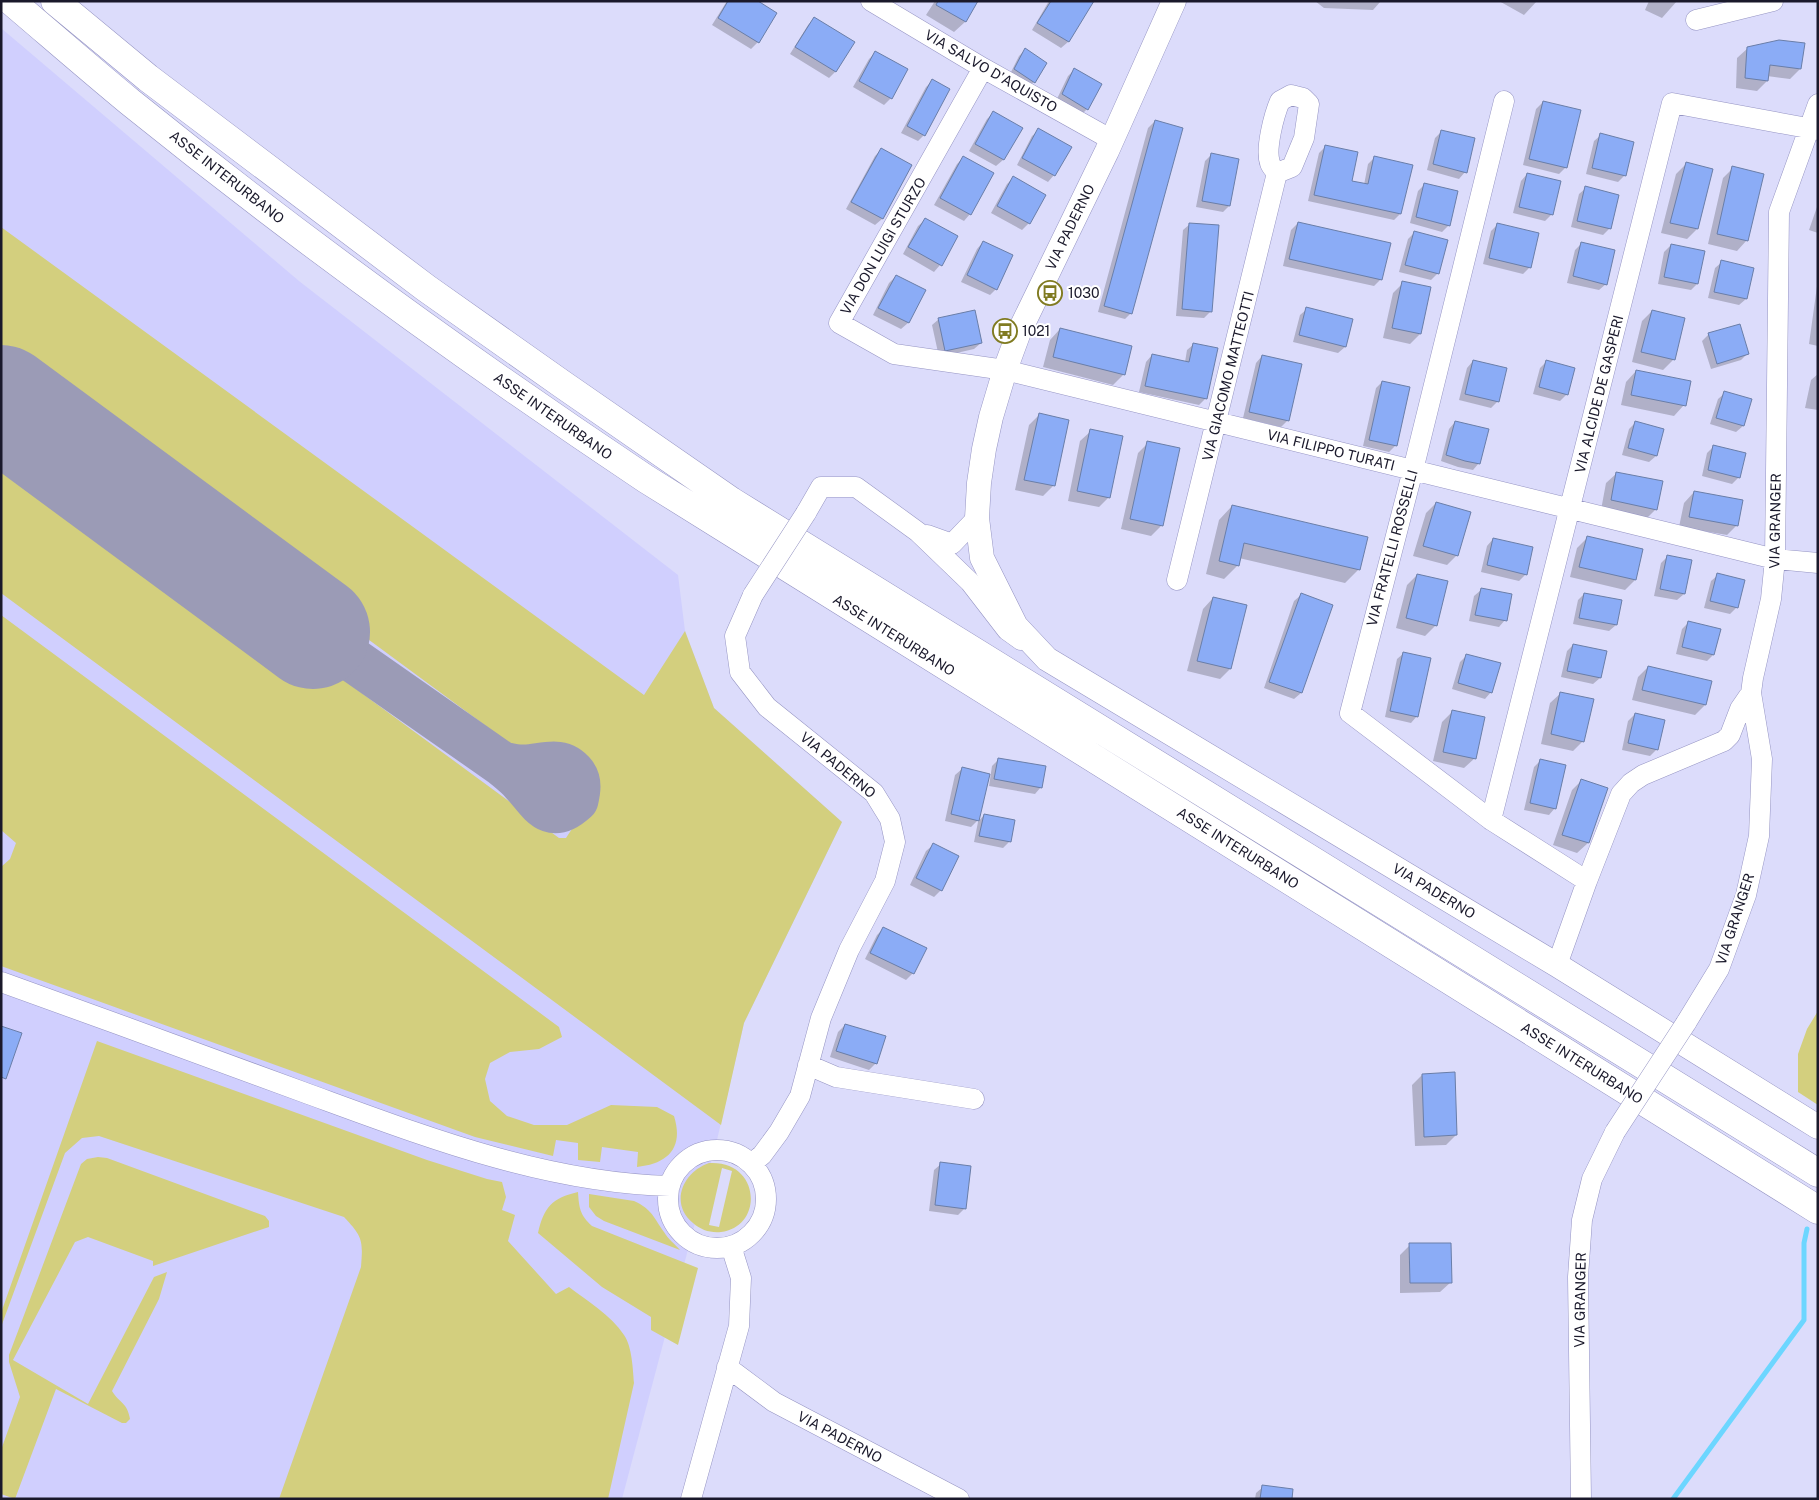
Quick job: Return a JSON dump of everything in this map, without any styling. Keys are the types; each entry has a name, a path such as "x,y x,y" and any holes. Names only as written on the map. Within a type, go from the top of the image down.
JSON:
{"highway":[{"name":"ASSE INTERURBANO","path":"11,1 130,101 331,258 544,412 762,553 1818,1210"},
{"name":"ASSE INTERURBANO","path":"55,1 148,78 426,288 731,501 1818,1173"}],"street":[{"name":"VIA SALVO D'AQUISTO","path":"870,1 983,68 1112,140"},
{"name":"VIA PADERNO","path":"1047,659 1016,626 982,558 977,518 979,483 984,449 991,416 1019,332 1112,140 1174,1"},
{"path":"1696,20 1773,1"},
{"name":"VIA DON LUIGI STURZO","path":"983,68 839,323 894,354 1005,370"},
{"name":"VIA FRATELLI ROSSELLI","path":"1504,101 1413,470 1350,713 1491,820 1587,881"},
{"name":"VIA ALCIDE DE GASPERI","path":"1491,820 1672,103 1813,129"},
{"name":"VIA GRANGER","path":"1581,1499 1578,1277 1582,1220 1592,1179 1615,1132 1720,969 1746,895 1759,836 1762,759 1752,693 1753,678 1771,599 1775,558 1780,212 1813,129 1818,104"},
{"name":"VIA GIACOMO MATTEOTTI","path":"1177,580 1277,173"},
{"name":"VIA FILIPPO TURATI","path":"1005,370 1775,558 1818,563"},
{"name":"VIA PADERNO","path":"751,1164 762,1155 779,1132 800,1096 821,1018 849,950 885,881 895,842 890,819 874,793 768,706 740,672 735,636 753,595 821,487 856,487 918,532 970,582 1007,630 1047,659 1557,966 1818,1128"},
{"path":"952,544 977,518"},
{"name":"VIA PADERNO","path":"918,532 952,544 982,558"},
{"path":"970,582 995,584"},
{"path":"1557,966 1587,881 1621,794 1631,783 1661,767 1724,741 1730,735 1740,709 1752,693"},
{"path":"1,982 445,1143 533,1167 585,1178 644,1186 670,1186"},
{"path":"808,1065 836,1077 974,1099"},
{"path":"712,1150 729,1151 744,1158 751,1164 763,1181 766,1196 765,1211 759,1225 749,1236 731,1246 721,1248 706,1246 687,1238 671,1217 668,1204 670,1186 683,1163 696,1154 712,1150"},
{"path":"691,1499 738,1326 741,1278 731,1246"},
{"name":"VIA PADERNO","path":"727,1367 774,1402 959,1499"}],"shaded area":[{"path":"1,28 299,281 678,575 685,631 714,708 842,822 744,1023 717,1140 622,1499 1,1499"},
{"path":"1,227 644,695 685,631 714,708 842,822 744,1023 721,1125 1,593 1,428 559,838 566,838 590,800 594,776 587,758 581,752 565,744 545,747 529,755 520,751 1,369"},
{"path":"1,615 559,1027 562,1037 539,1049 510,1052 490,1063 485,1079 490,1101 507,1116 534,1125 567,1125 611,1105 657,1107 674,1116 677,1137 671,1152 657,1162 637,1167 638,1152 602,1147 600,1162 578,1160 578,1143 556,1140 553,1156 475,1137 1,966 1,867 10,859 16,843 1,830"},
{"path":"1818,1011 1818,1105 1798,1092 1798,1054 1807,1029"},
{"path":"97,1041 427,1160 502,1182 506,1197 502,1210 515,1215 508,1241 556,1294 569,1287 612,1321 624,1335 629,1345 634,1383 608,1499 279,1499 361,1267 362,1245 358,1235 344,1217 99,1136 82,1138 65,1153 1,1327 1,1313"},
{"path":"107,1158 265,1216 269,1221 269,1227 153,1266 153,1261 88,1237 75,1242 13,1360 88,1404 154,1277 167,1272 159,1299 112,1391 125,1406 130,1419 126,1423 122,1423 56,1389 15,1499 1,1494 1,1450 20,1397 9,1362 9,1355 81,1164 87,1159"},
{"path":"709,1163 726,1165 739,1172 747,1182 751,1195 750,1207 745,1219 735,1227 721,1232 709,1231 693,1223 686,1215 682,1206 682,1189 692,1173","holes":["722,1168 732,1171 719,1227 709,1225"]},
{"path":"578,1192 581,1211 592,1226 698,1268 678,1345 651,1330 651,1317 602,1287 538,1233 543,1216 550,1205 562,1197"},
{"path":"589,1194 634,1201 645,1207 652,1214 667,1237 680,1250 604,1221 596,1216 589,1207"}],"building":[{"path":"728,1 758,1 777,13 759,43 718,18"},
{"path":"938,1 978,1 966,22 936,5"},
{"path":"1051,1 1094,1 1069,42 1037,23"},
{"path":"814,17 855,42 836,72 795,47"},
{"path":"1779,40 1805,43 1801,69 1770,65 1768,81 1745,78 1747,47"},
{"path":"1025,48 1047,63 1035,83 1014,69"},
{"path":"875,51 908,69 892,99 859,81"},
{"path":"1074,68 1102,84 1088,110 1062,94"},
{"path":"932,79 950,89 925,136 907,126"},
{"path":"1543,101 1581,110 1567,168 1529,159"},
{"path":"993,111 1023,128 1004,160 975,144"},
{"path":"1155,120 1183,128 1132,314 1104,306"},
{"path":"1038,128 1072,147 1055,176 1022,158"},
{"path":"1441,130 1475,138 1467,173 1433,164"},
{"path":"1600,133 1634,142 1626,176 1592,168"},
{"path":"1325,145 1358,152 1352,181 1368,184 1374,156 1413,165 1401,214 1314,195"},
{"path":"881,148 912,165 883,219 851,202"},
{"path":"1211,153 1239,159 1230,206 1202,201"},
{"path":"963,156 994,173 971,215 940,198"},
{"path":"1686,162 1713,169 1698,229 1670,223"},
{"path":"1732,166 1764,174 1748,241 1717,234"},
{"path":"1527,173 1561,181 1553,215 1519,207"},
{"path":"1013,176 1046,195 1030,224 997,206"},
{"path":"1424,183 1458,191 1450,226 1416,217"},
{"path":"1585,186 1619,195 1611,229 1577,221"},
{"path":"925,218 958,236 942,266 908,247"},
{"path":"1298,222 1391,243 1382,280 1289,259"},
{"path":"1189,223 1219,225 1212,312 1182,309"},
{"path":"1497,223 1539,233 1531,268 1489,258"},
{"path":"1414,231 1448,240 1439,274 1405,265"},
{"path":"983,241 1013,255 997,290 967,275"},
{"path":"1581,242 1615,250 1607,285 1573,276"},
{"path":"1671,244 1705,251 1698,284 1664,277"},
{"path":"1721,260 1754,268 1747,299 1714,292"},
{"path":"896,275 926,290 909,323 878,308"},
{"path":"1402,281 1431,287 1421,334 1392,328"},
{"path":"1306,307 1353,319 1346,347 1299,335"},
{"path":"975,310 982,343 945,351 938,318"},
{"path":"1652,310 1685,318 1675,360 1641,352"},
{"path":"1740,324 1749,354 1717,364 1708,333"},
{"path":"1060,328 1132,346 1125,375 1053,357"},
{"path":"1193,343 1218,348 1207,399 1145,386 1152,354 1189,362"},
{"path":"1262,355 1302,364 1289,421 1249,412"},
{"path":"1473,360 1507,368 1499,402 1465,394"},
{"path":"1546,360 1575,368 1568,395 1539,387"},
{"path":"1636,370 1691,381 1686,406 1631,395"},
{"path":"1382,381 1410,387 1397,446 1369,440"},
{"path":"1724,391 1752,399 1744,426 1716,418"},
{"path":"1039,413 1069,420 1055,486 1024,480"},
{"path":"1455,421 1489,429 1480,464 1446,455"},
{"path":"1635,421 1664,429 1657,456 1628,448"},
{"path":"1090,429 1123,436 1110,498 1077,491"},
{"path":"1147,441 1180,448 1163,526 1130,519"},
{"path":"1713,445 1746,453 1740,478 1708,470"},
{"path":"1616,472 1663,481 1657,510 1611,500"},
{"path":"1694,491 1743,500 1738,526 1689,517"},
{"path":"1436,502 1471,512 1458,556 1423,546"},
{"path":"1232,505 1368,537 1360,570 1244,543 1239,566 1219,561"},
{"path":"1587,536 1643,549 1636,580 1579,567"},
{"path":"1493,538 1533,547 1527,575 1487,565"},
{"path":"1667,555 1692,560 1685,594 1660,589"},
{"path":"1717,573 1745,580 1738,608 1710,601"},
{"path":"1417,574 1448,581 1437,626 1406,618"},
{"path":"1481,588 1512,594 1507,621 1475,615"},
{"path":"1301,593 1333,605 1302,693 1269,682"},
{"path":"1584,593 1622,600 1617,625 1579,618"},
{"path":"1213,597 1247,605 1231,669 1197,661"},
{"path":"1688,621 1721,629 1714,655 1682,647"},
{"path":"1573,644 1607,651 1601,678 1567,671"},
{"path":"1403,652 1431,658 1418,717 1390,711"},
{"path":"1466,654 1501,663 1492,693 1458,683"},
{"path":"1648,666 1712,681 1706,705 1642,690"},
{"path":"1560,692 1594,699 1584,742 1551,734"},
{"path":"1452,710 1485,717 1476,759 1443,752"},
{"path":"1635,713 1665,720 1658,750 1628,743"},
{"path":"998,758 1046,766 1042,788 994,779"},
{"path":"1540,759 1566,765 1556,809 1530,803"},
{"path":"962,767 990,774 979,821 951,814"},
{"path":"1581,779 1608,788 1589,843 1562,835"},
{"path":"984,814 1015,820 1011,842 979,836"},
{"path":"933,843 959,856 942,891 916,878"},
{"path":"883,927 927,948 914,974 870,953"},
{"path":"845,1024 886,1036 877,1064 836,1051"},
{"path":"1,1026 22,1033 6,1079 1,1077"},
{"path":"1455,1072 1457,1135 1424,1137 1422,1074"},
{"path":"940,1162 971,1166 966,1209 935,1205"},
{"path":"1409,1243 1451,1243 1452,1283 1410,1283"},
{"path":"1262,1485 1293,1489 1292,1499 1260,1499"}],"waterway":[{"path":"1673,1499 1804,1320 1804,1243 1807,1229"}],"taxiway":[{"path":"313,632 502,764 546,808 559,810 576,800 577,780 574,774 562,765 550,764 522,767 502,764"}],"runway":[{"path":"1,402 313,632"}],"place":[{"name":"1030","path":"1050,293"},
{"name":"1021","path":"1005,331"}]}
